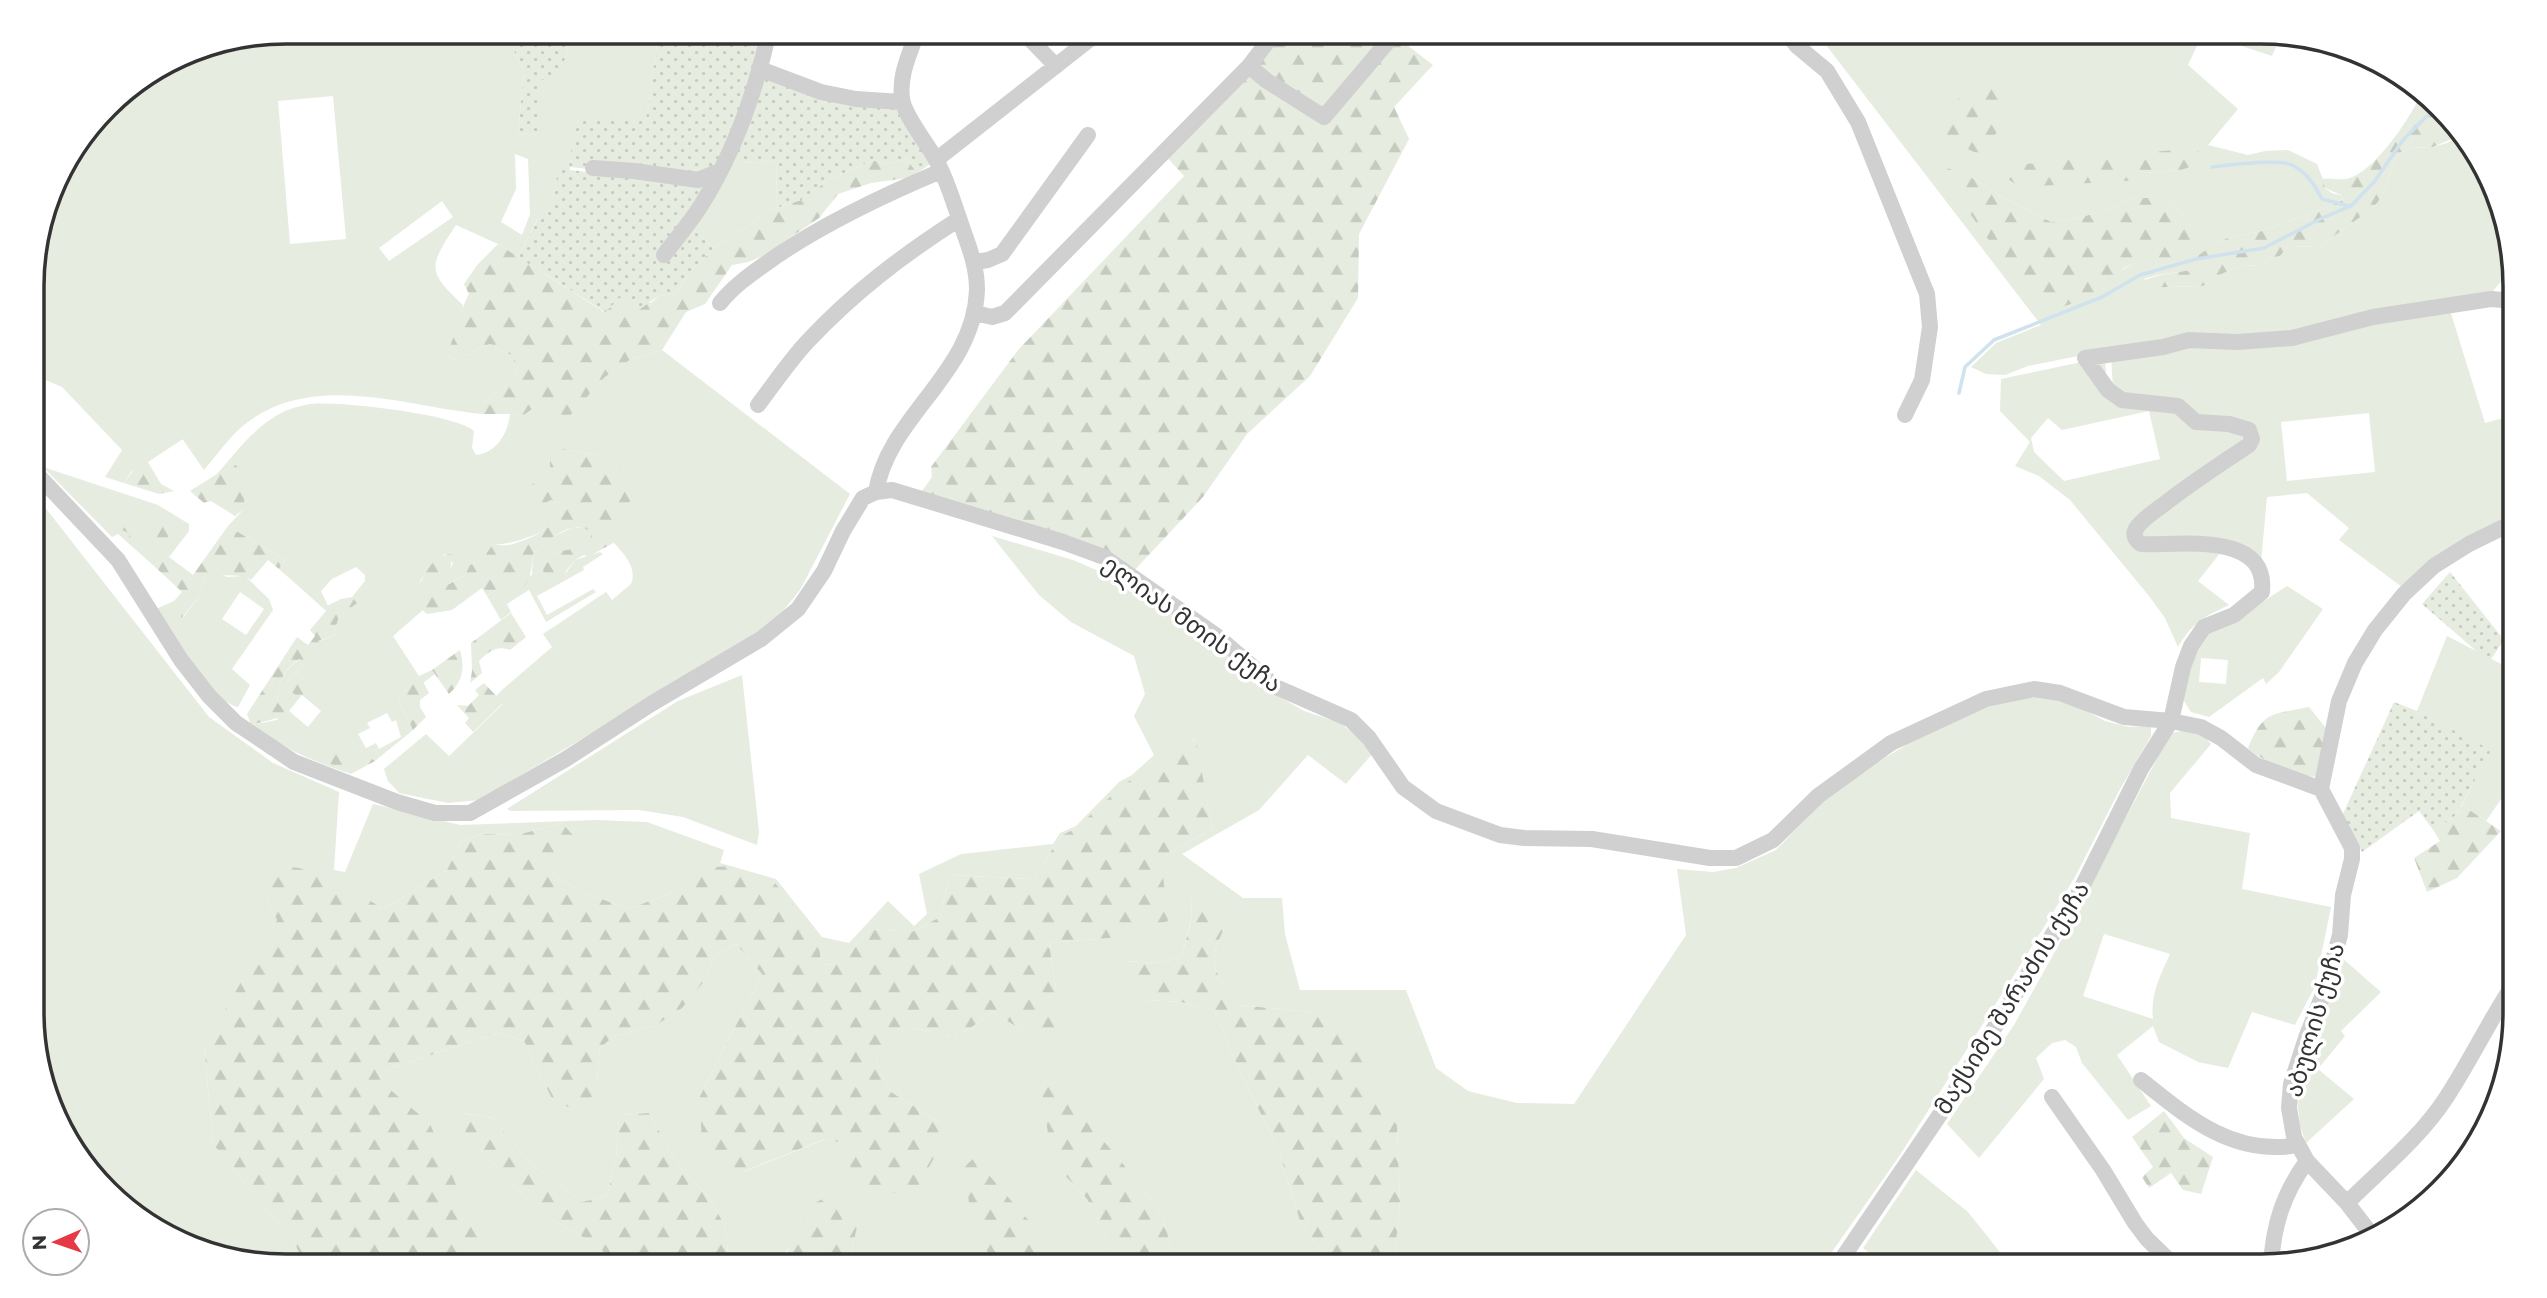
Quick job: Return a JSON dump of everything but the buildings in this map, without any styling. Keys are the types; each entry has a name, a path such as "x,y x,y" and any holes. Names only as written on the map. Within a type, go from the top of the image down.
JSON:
{"street":[{"path":"664,255 699,207 720,171 743,121 766,44"},
{"path":"44,482 118,561 181,660 209,696 236,723 295,762 397,802 435,813 470,813 566,759 651,704 761,639 798,609 824,571 863,498 876,492 879,472 891,447 953,362 975,313 975,261 939,165 902,102 901,82 904,66 913,44"},
{"path":"1035,44 1056,66"},
{"path":"720,303 748,275 806,237 939,165 1084,44"},
{"path":"975,313 992,317 1004,313 1249,65 1266,44"},
{"path":"1249,65 1267,81 1324,117 1386,44"},
{"path":"1795,44 1827,71 1858,122 1927,294 1930,327 1922,380 1905,415"},
{"path":"760,69 821,92 856,100 902,102"},
{"path":"975,261 988,260 1002,254 1088,135"},
{"path":"593,169 634,170 698,180 720,171"},
{"path":"758,405 806,342 852,298 903,255 959,219"},
{"name":"მაქსიმე შარაძის ქუჩა","path":"1845,1254 1941,1113 2080,891 2141,769 2171,721 2183,667 2191,646 2204,627 2234,615 2262,592 2263,578 2256,566 2242,554 2217,544 2141,544 2134,534 2137,526 2171,498 2249,445 2251,435 2244,428 2196,422 2178,406 2122,400 2108,390 2085,358 2163,347 2189,340 2237,342 2292,338 2373,317 2491,299 2503,300"},
{"name":"ელიას მთის ქუჩა","path":"876,492 892,490 1063,541 1104,558 1217,636 1276,687 1351,720 1369,738 1403,787 1436,811 1500,835 1592,839 1710,858 1736,858 1773,840 1818,796 1891,743 1986,699 2012,692 2046,689 2124,717 2201,727 2221,738 2256,765 2321,789"},
{"path":"2321,789 2339,701 2355,663 2375,630 2404,594 2434,566 2469,544 2503,527"},
{"name":"აბულის ქუჩა","path":"2321,789 2352,848 2352,859 2343,895 2340,935 2325,989 2291,1084 2289,1108 2294,1137 2307,1161 2347,1203 2367,1229"},
{"path":"2347,1203 2429,1121 2446,1098 2503,1000"},
{"path":"2140,1080 2189,1118 2217,1134 2269,1149 2298,1145"},
{"path":"2052,1097 2103,1170 2135,1223 2163,1254"},
{"path":"2271,1254 2272,1238 2286,1194 2307,1161"}],"green space":[{"path":"270,44 511,44 524,72 518,133 538,135 538,78 564,62 569,44 657,44 646,121 569,167 560,166 546,220 538,218 518,257 498,244 456,225 440,250 435,268 437,276 463,305 458,330 447,354 454,360 490,344 513,356 517,378 483,403 483,414 363,396 302,398 274,407 248,422 230,438 204,470 179,434 131,472 124,483 105,477 122,450 62,387 44,379 44,270 52,223 62,193 76,165 104,126 126,104 165,76 193,62 223,52","holes":["333,96 346,239 290,244 278,101","515,154 528,159 530,214 522,235 501,222 516,189","442,201 453,217 389,261 379,248"]},
{"path":"511,44 569,44 564,62 551,81 538,79 538,135 518,133 524,72"},
{"path":"657,44 766,44 761,69 821,92 902,102 936,160 917,173 907,159 887,164 873,160 827,181 801,200 776,208 777,161 723,164 698,180 570,167 570,170 695,185 713,176 687,224 714,248 687,275 677,294 658,296 639,310 621,297 605,312 518,257 539,217 546,220 560,165 569,167 576,120 646,120"},
{"path":"1264,44 1406,44 1433,65 1394,107 1409,139 1359,234 1358,298 1310,376 1247,434 1203,497 1130,575 1104,557 917,498 932,477 931,467 1019,349 1184,176 1163,153"},
{"path":"1825,44 2198,44 2188,65 2238,109 2208,145 2248,155 2288,150 2317,164 2323,187 2343,196 2331,206 2262,231 2216,243 2192,270 2143,279 2169,287 2203,286 2217,276 2242,265 2258,266 2269,258 2280,256 2289,246 2319,247 2374,207 2398,155 2410,148 2433,147 2453,139 2478,179 2495,223 2503,279 2488,297 2311,332 2098,352 2028,366 2005,375 1986,374 1971,367 1996,343 2041,325","holes":["2202,163 2181,170 2142,173 2142,180 1998,173 2026,164","1972,178 2051,222 2083,217 2137,198 2167,198 2201,241 2131,265 2115,274 2103,290"]},
{"path":"2236,44 2277,44 2272,56"},
{"path":"1990,86 2002,99 2004,118 1984,157 1940,135 1962,91"},
{"path":"2417,101 2453,139 2433,147 2410,148 2398,155 2374,207 2319,247 2289,246 2280,256 2269,258 2258,266 2242,265 2217,276 2203,286 2131,288 2153,277 2191,270 2199,255 2216,243 2262,231 2342,200 2343,196 2323,187 2323,179 2346,179 2356,175 2378,157 2407,120"},
{"path":"2184,149 2198,151 2203,163 2181,170 2142,173 2142,180 2020,187 1997,172 2026,164"},
{"path":"907,159 917,173 907,178 871,183 838,194 819,218 763,256 732,265 705,304 686,312 662,350 631,359 605,377 566,420 546,399 521,417 510,414 483,414 483,403 517,378 513,356 490,344 454,360 447,354 469,294 464,284 478,264 498,244 604,312 621,297 651,303 658,296 677,294 687,275 714,248 776,208 801,200 827,181 873,160 887,164"},
{"path":"777,161 776,208 714,248 687,224 723,164"},
{"path":"1937,167 1972,178 2051,222 2083,217 2137,198 2167,198 2201,241 2187,257 2172,262 2134,264 2118,273 2101,291 2041,314"},
{"path":"2449,307 2485,423 2503,418 2503,521 2402,587 2339,540 2349,528 2307,493 2267,497 2261,562 2243,550 2143,541 2140,527 2253,446 2258,432 2253,426 2181,412 2146,402 2113,388 2111,357 2179,346 2233,345","holes":["2369,413 2375,472 2287,481 2281,422"]},
{"path":"662,350 850,494 800,590 783,611 750,639 479,800 448,803 399,793 388,781 384,769 426,734 449,756 503,704 496,696 552,647 543,634 606,592 612,600 631,584 632,568 601,523 598,456 563,449 551,487 542,487 551,500 562,504 555,522 525,539 492,545 483,559 470,565 465,575 448,584 453,563 445,554 421,579 417,605 423,610 393,636 419,676 432,670 435,674 423,683 410,685 398,700 413,730 375,761 353,753 313,755 351,774 299,754 251,725 277,720 283,708 278,703 280,684 290,667 301,659 302,663 285,686 315,688 297,673 320,644 317,642 333,636 339,617 356,603 352,597 365,581 365,575 356,567 332,579 321,591 328,606 323,608 279,569 285,560 228,526 243,510 242,482 237,474 238,467 229,460 254,432 277,415 305,405 370,407 421,414 463,425 474,431 472,448 476,455 489,451 500,441 507,429 510,414 521,417 546,398 566,419 605,377 631,359","holes":["302,695 321,711 308,727 289,711","387,713 392,722 396,720 401,737 379,749 376,743 366,748 358,734 370,728 367,723"]},
{"path":"2105,357 2107,391 2230,425 2249,439 2133,523 2134,542 2224,548 2198,581 2229,605 2200,621 2178,647 2165,618 2149,596 2070,500 2039,476 2015,466 2030,442 2000,411 2001,379","holes":["2149,411 2160,459 2064,481 2034,452 2031,438 2048,418 2062,430"]},
{"path":"179,434 183,439 148,462 161,484 174,491 159,494 124,483 144,456"},
{"path":"563,449 598,456 635,475 634,491 629,503 610,526 602,527 615,542 588,557 584,555 575,560 558,581 552,582 544,576 543,568 552,553 578,546 591,536 590,531 582,528 559,533 533,554 529,577 522,589 509,592 500,588 487,596 482,588 452,610 427,614 417,605 417,597 425,573 436,560 451,554 449,584 465,575 470,565 483,559 492,545 510,545 531,537 546,529 558,517 562,504 551,500 538,506 531,501 528,488 534,483 542,487 550,486 550,459"},
{"path":"229,460 238,467 237,474 246,486 243,510 235,516 211,501 204,503 190,491 217,474"},
{"path":"44,467 158,505 189,524 189,531 169,557 154,566 118,534 112,537"},
{"path":"44,506 209,717 273,763 339,792 334,870 345,872 373,804 460,825 596,820 647,822 724,850 720,863 776,879 822,937 849,943 888,901 914,926 927,914 919,874 961,854 1053,844 1060,833 1076,826 1119,782 1132,775 1154,755 1134,716 1145,694 1134,656 1071,622 1039,595 992,536 1073,560 1108,575 1171,610 1227,655 1254,682 1304,711 1340,723 1373,753 1346,784 1308,755 1259,810 1182,854 1243,898 1282,898 1285,934 1300,990 1406,990 1436,1068 1468,1091 1517,1103 1574,1104 1686,935 1677,869 1713,872 1736,868 1776,850 1846,781 1921,734 2005,700 2046,696 2068,701 2105,721 2129,727 2151,726 2151,736 2075,877 1900,1155 1830,1254 1395,1254 1400,1201 1397,1124 1371,1098 1361,1053 1312,1012 1239,1005 1223,984 1215,967 1216,950 1226,925 1192,896 1191,921 1181,958 1157,963 1128,961 1145,1000 1181,1002 1215,1011 1237,1065 1279,1151 1300,1221 1323,1254 1172,1254 1162,1216 1121,1161 1099,1137 1060,1170 1087,1199 1114,1254 1056,1254 1021,1213 982,1246 990,1254 851,1254 859,1219 797,1235 784,1254 728,1254 725,1226 709,1197 679,1166 649,1113 619,1115 616,1158 607,1196 582,1202 529,1162 493,1118 463,1113 466,1135 520,1191 550,1219 592,1242 606,1254 486,1254 380,1077 392,1068 497,1033 524,1041 553,1101 597,1081 600,1048 614,1036 655,1026 706,979 714,957 736,944 762,974 700,1096 743,1172 826,1139 842,1143 950,1129 891,1092 876,1060 885,1042 894,1031 908,1028 942,1036 958,1034 992,1012 1027,1033 1056,988 1049,943 1109,938 1161,858 1212,829 1195,739 1076,828 1061,836 1033,879 950,875 940,917 912,932 871,929 839,964 821,965 699,868 669,894 628,909 578,890 547,869 562,823 517,835 481,834 461,842 447,870 384,909 362,896 266,898 277,920 204,1047 213,1144 295,1244 300,1254 254,1252 223,1246 193,1236 151,1213 126,1194 104,1172 85,1147 57,1090 48,1059 44,1012"},
{"path":"166,519 171,521 166,546 155,547 146,541 134,546 129,540 129,533 122,530 128,523 134,522 147,532 147,541 154,538"},
{"path":"228,526 285,560 279,569 268,560 251,580 222,575 205,578 200,595 182,618 174,601 182,592 154,566 169,557 193,575"},
{"path":"572,528 585,528 590,531 591,536 569,550 552,553 566,573 575,560 600,552 603,554 583,567 584,570 537,596 547,615 593,589 596,592 546,622 529,590 507,604 511,612 501,620 487,596 532,575 533,554 550,538"},
{"path":"2450,572 2503,641 2489,662 2422,604"},
{"path":"219,574 227,577 245,576 269,599 273,610 232,669 250,685 238,707 227,702 204,680 156,609 174,601 183,618 200,595 205,578","holes":["240,592 264,609 246,635 222,619"]},
{"path":"2287,586 2323,609 2279,672 2266,684 2263,678 2209,717 2191,712 2184,701 2183,685 2198,640 2261,595 2264,601","holes":["2201,658 2228,660 2226,684 2199,682"]},
{"path":"352,597 357,603 339,617 333,636 318,641 321,644 297,673 315,688 312,694 296,695 286,689 285,686 302,663 300,659 285,672 280,684 278,703 285,716 251,725 247,714 297,637 308,645 315,636 310,630 326,611 323,608"},
{"path":"511,613 526,637 510,650 497,649 486,654 479,661 482,673 470,683 471,643"},
{"path":"2447,636 2503,665 2503,796 2486,821 2462,805 2490,750 2417,711"},
{"path":"460,650 462,674 449,694 432,670"},
{"path":"742,675 759,832 757,845 683,817 639,810 507,809 678,701"},
{"path":"421,678 429,693 420,700 420,707 426,717 413,730 398,700 410,685"},
{"path":"484,683 503,703 473,732 465,723 469,718 457,705 468,706 479,695 475,690"},
{"path":"2394,702 2417,711 2491,750 2456,815 2434,831 2419,811 2362,852 2342,816"},
{"path":"2309,707 2329,732 2320,775 2313,777 2293,773 2248,748 2264,720 2277,713"},
{"path":"2185,730 2200,732 2211,744 2170,793 2171,818 2250,833 2242,889 2331,907 2315,986 2295,1025 2252,1012 2228,1068 2198,1062 2159,1042 2153,1026 2117,1055 2151,1106 2128,1120 2082,1063 2076,1047 2065,1040 2052,1043 2036,1058 2044,1079 1979,1158 1947,1124 2014,1025 2173,733","holes":["2104,934 2170,954 2154,994 2153,1019 2083,996"]},
{"path":"1196,739 1212,829 1161,858 1168,921 1109,938 1049,943 1056,988 1057,1043 1027,1033 992,1012 958,1034 942,1036 908,1028 895,1031 890,1036 876,1060 891,1092 950,1129 914,1194 859,1191 842,1143 825,1139 742,1172 702,1149 700,1096 762,974 736,944 714,957 706,979 682,1008 655,1026 614,1036 600,1048 597,1081 586,1114 553,1101 524,1041 497,1033 392,1068 380,1077 386,1086 430,1124 486,1254 300,1254 295,1244 213,1144 204,1046 277,920 266,898 265,864 299,868 329,876 384,909 447,870 461,842 481,834 517,835 562,823 578,841 547,869 578,890 628,909 669,894 699,868 731,866 774,882 818,934 821,965 839,964 871,929 912,932 940,917 950,875 1033,879 1061,836 1076,828 1123,785"},
{"path":"328,748 364,754 375,761 351,774 312,755"},
{"path":"2462,805 2501,831 2457,878 2427,892 2414,858 2440,841 2434,831 2456,815"},
{"path":"1192,896 1210,896 1226,925 1216,950 1215,967 1223,984 1239,1005 1312,1012 1337,1018 1361,1053 1372,1098 1397,1124 1400,1201 1395,1254 1323,1254 1300,1221 1279,1151 1237,1065 1215,1011 1181,1002 1145,1000 1127,961 1157,963 1181,958 1191,922"},
{"path":"2341,957 2381,992 2341,1031 2345,1036 2318,1069 2354,1099 2306,1143 2300,1126 2298,1106 2300,1078"},
{"path":"1051,1081 1121,1161 1162,1216 1172,1254 1114,1254 1087,1199 1060,1170 1050,1148 1042,1091"},
{"path":"2164,1111 2184,1138 2213,1157 2201,1194 2183,1190 2171,1173 2149,1188 2142,1177 2153,1167 2132,1137"},
{"path":"462,1113 493,1118 529,1162 582,1202 607,1196 616,1158 619,1115 649,1113 679,1166 709,1197 725,1226 728,1254 606,1254 592,1242 550,1219 466,1135"},
{"path":"974,1158 1056,1254 990,1254 982,1246 972,1224 964,1167"},
{"path":"1916,1170 1968,1212 2001,1254 1871,1254 1863,1248"},
{"path":"830,1195 848,1205 859,1219 851,1254 786,1254 811,1205"}],"waterway":[{"path":"1959,393 1965,367 1994,340 2102,297 2140,275 2196,259 2264,248 2351,206 2374,182 2403,140 2430,113"},
{"path":"2212,167 2278,162 2288,164 2307,177 2322,199 2349,206"}]}
